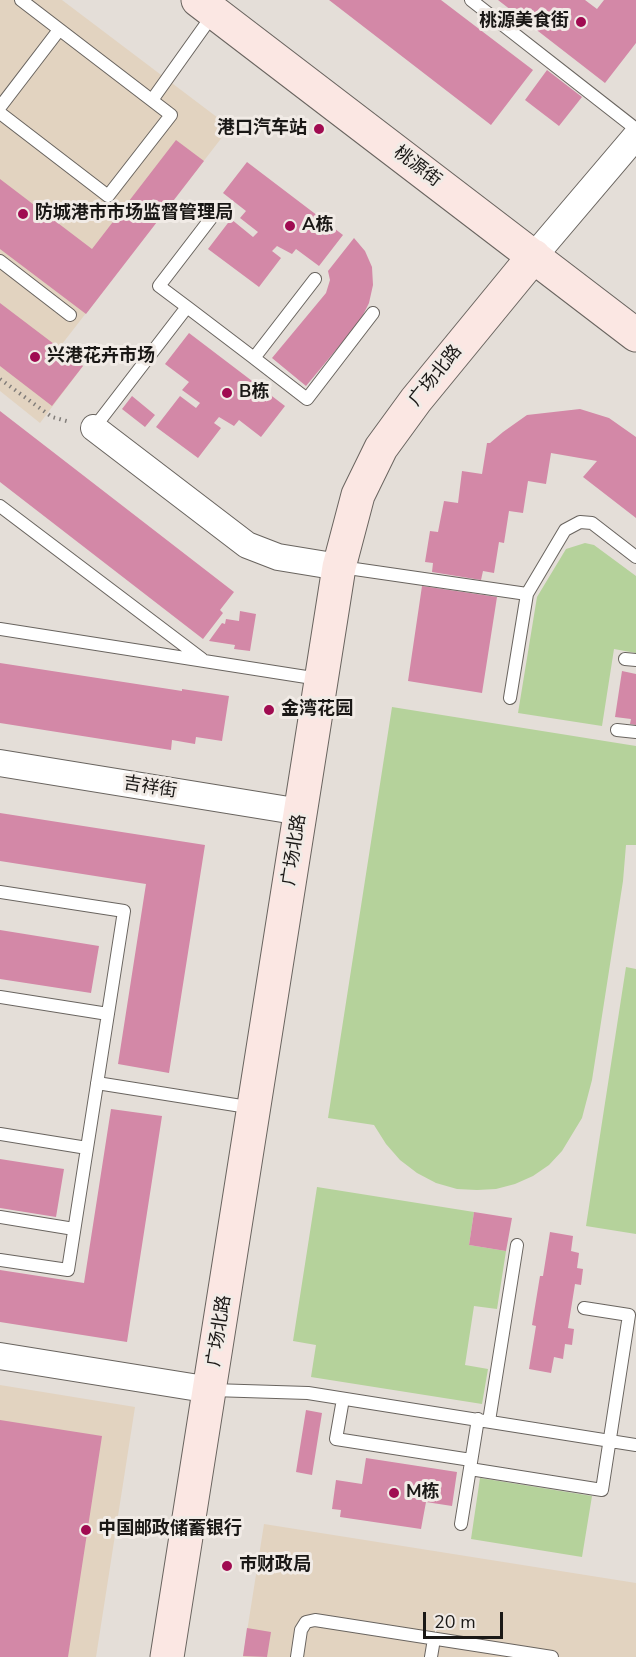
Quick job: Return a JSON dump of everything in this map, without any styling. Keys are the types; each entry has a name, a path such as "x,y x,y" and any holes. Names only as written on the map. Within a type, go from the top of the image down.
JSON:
{"street":[{"name":"桃源街","path":"212,4 636,335"},
{"name":"广场北路","path":"167,1657 211,1390 339,567 358,495 381,448 416,400 636,136"},
{"path":"94,428 247,545 278,557 339,567"},
{"name":"吉祥街","path":"0,763 301,812"},
{"path":"0,1356 211,1390"}],"lane":[{"path":"0,113 108,196 171,115 21,0"},
{"path":"471,0 636,129"},
{"path":"152,100 212,4"},
{"path":"0,107 59,30"},
{"path":"215,213 159,286 307,399 373,314"},
{"path":"0,261 70,315"},
{"path":"254,358 315,279"},
{"path":"94,428 187,307"},
{"path":"0,506 205,661"},
{"path":"510,698 527,594 564,530 579,522 592,523 636,557"},
{"path":"339,567 527,594"},
{"path":"0,629 321,680"},
{"path":"617,730 636,732"},
{"path":"0,892 124,911 68,1270 0,1260"},
{"path":"0,998 108,1014"},
{"path":"97,1083 255,1108"},
{"path":"0,1134 87,1148"},
{"path":"0,1217 74,1229"},
{"path":"461,1524 470,1465 483,1420 517,1245"},
{"path":"343,1399 336,1439 602,1490 629,1315 584,1308"},
{"path":"211,1390 308,1393 636,1444"},
{"path":"297,1657 301,1630 306,1622 315,1620 552,1657"},
{"path":"431,1657 434,1639"}],"path":[{"path":"0,378 52,417 94,428"}],"shaded area":[{"path":"0,0 62,0 230,127 59,348 83,366 40,423 0,391"},
{"path":"0,1385 135,1407 96,1657 0,1657"},
{"path":"264,1524 636,1583 636,1657 243,1657"}],"green space":[{"path":"585,543 594,545 636,576 636,653 614,649 602,726 518,713 537,597 566,549"},
{"path":"392,707 636,746 636,845 626,845 623,881 592,1080 582,1118 562,1151 549,1165 533,1176 496,1189 457,1189 436,1183 417,1173 400,1160 374,1125 328,1118"},
{"path":"626,967 636,969 636,1234 586,1226"},
{"path":"317,1187 474,1212 469,1245 506,1251 497,1309 474,1306 465,1365 488,1369 482,1404 311,1377 316,1345 293,1341"},
{"path":"480,1478 592,1496 582,1557 471,1539"}],"building":[{"path":"329,0 441,0 533,70 491,125"},
{"name":"桃源美食街","path":"498,0 585,0 597,9 604,0 636,0 636,43 605,83"},
{"path":"547,70 582,97 559,126 525,100"},
{"name":"防城港市市场监督管理局","path":"176,140 204,161 86,314 0,249 0,179 92,249"},
{"name":"A栋","path":"247,162 343,235 319,266 296,249 292,254 277,246 272,251 281,258 259,287 208,249 231,219 253,237 258,232 240,218 246,211 223,193"},
{"path":"354,238 365,251 372,267 373,285 369,303 360,321 306,386 272,358 326,293 330,280 328,271"},
{"name":"兴港花卉市场","path":"0,303 83,366 52,406 0,366"},
{"name":"B栋","path":"189,333 285,406 261,437 239,420 234,426 219,417 214,423 221,428 198,458 156,427 180,396 196,408 200,403 182,390 189,382 165,364"},
{"path":"132,396 155,415 145,427 122,409"},
{"path":"580,409 609,418 636,437 636,518 583,477 597,461 551,453 546,484 528,481 523,513 509,511 504,543 499,542 494,573 483,571 481,580 432,572 433,563 425,562 430,531 438,532 444,501 458,503 462,471 482,474 487,443 527,415"},
{"path":"0,411 234,592 220,610 223,613 203,639 0,482"},
{"path":"422,586 497,597 482,693 408,681"},
{"path":"240,611 256,614 250,651 234,649 235,645 209,641 222,623 225,624 226,619 239,621"},
{"path":"0,663 229,696 222,741 196,737 195,744 172,740 171,750 0,723"},
{"path":"622,671 636,674 636,725 630,724 631,719 615,717"},
{"path":"0,813 205,845 169,1073 118,1064 146,884 0,861"},
{"path":"0,930 99,946 91,993 0,979"},
{"path":"111,1109 162,1116 127,1342 0,1322 0,1270 84,1283"},
{"path":"0,1159 64,1169 56,1217 0,1208"},
{"path":"474,1212 512,1218 506,1251 469,1245"},
{"path":"550,1232 573,1236 571,1251 579,1253 577,1268 583,1269 581,1285 575,1284 568,1328 574,1329 572,1345 565,1344 563,1359 554,1357 551,1373 529,1369 536,1326 532,1325"},
{"path":"306,1410 322,1413 312,1475 296,1472"},
{"path":"0,1420 102,1436 68,1657 0,1657"},
{"name":"M栋","path":"366,1458 457,1472 452,1506 426,1502 421,1529 340,1517 341,1510 332,1509 336,1480 362,1484"},
{"path":"247,1628 271,1632 267,1657 243,1656"}],"place":[{"name":"桃源美食街","path":"581,22"},
{"name":"港口汽车站","path":"319,129"},
{"name":"防城港市市场监督管理局","path":"23,214"},
{"name":"A栋","path":"290,226"},
{"name":"兴港花卉市场","path":"35,357"},
{"name":"B栋","path":"227,393"},
{"name":"金湾花园","path":"269,710"},
{"name":"M栋","path":"394,1493"},
{"name":"中国邮政储蓄银行","path":"86,1530"},
{"name":"巿财政局","path":"227,1566"}]}
